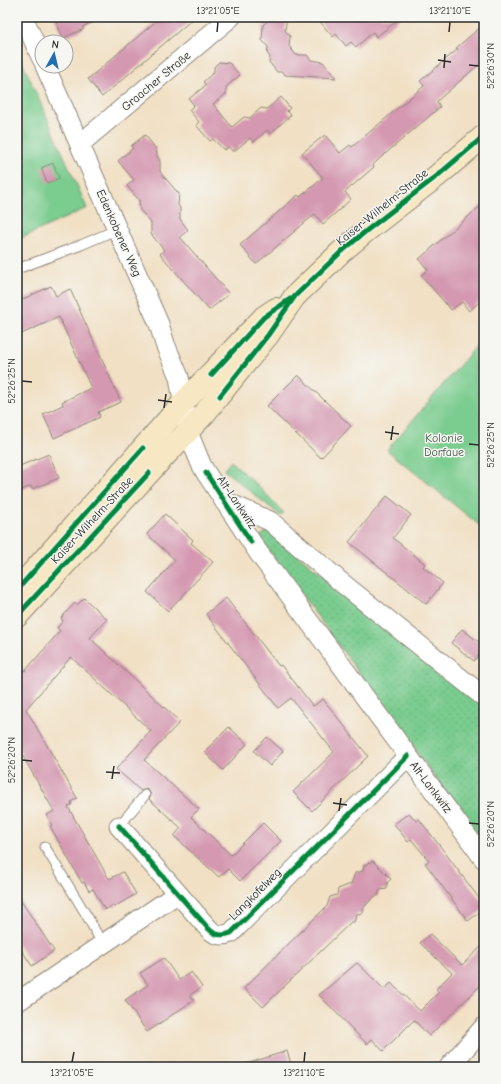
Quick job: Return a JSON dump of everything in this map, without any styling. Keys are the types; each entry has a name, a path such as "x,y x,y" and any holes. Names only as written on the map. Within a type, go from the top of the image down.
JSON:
{"main road":[{"name":"Kaiser-Wilhelm-Straße","path":"17,616 156,464 188,432 229,384 268,334 295,296 341,252 437,176 484,136"},
{"name":"Kaiser-Wilhelm-Straße","path":"17,590 183,403 264,316 295,296"}],"street":[{"path":"23,17 34,41"},
{"name":"Graacher Straße","path":"80,144 231,17"},
{"name":"Edenkobener Weg","path":"49,74 159,324 165,344 179,377 183,403"},
{"path":"183,403 188,432"},
{"name":"Alt-Lankwitz","path":"188,432 200,464 267,564 484,859"},
{"name":"Alt-Lankwitz","path":"224,501 270,522 342,583 484,697"},
{"name":"Langkofelweg","path":"119,826 213,933 220,936 225,935 231,933 408,756"},
{"path":"17,1002 178,894"},
{"path":"449,1067 484,1027"}],"lane":[{"path":"17,269 81,245 118,229"},
{"path":"119,826 145,795"},
{"path":"45,848 103,945"}],"green space":[{"path":"17,50 87,208 17,240"},
{"name":"Kolonie Dorfaue","path":"484,337 484,529 387,450"},
{"path":"231,461 284,513 281,516 224,470"},
{"path":"266,532 269,532 484,704 484,844 260,538 260,536"}],"building":[{"path":"54,17 105,17 82,27 84,29 72,34 61,34"},
{"path":"161,17 195,17 102,97 88,79"},
{"path":"272,17 287,17 285,30 290,36 289,46 296,55 307,55 311,60 323,62 336,78 285,75 283,72 277,72 269,62 270,57 267,53 268,47 262,40 263,25"},
{"path":"316,17 402,17 376,37 373,32 356,47 351,42 346,46 336,34 333,37"},
{"path":"484,24 484,60 437,101 440,107 378,160 373,165 374,167 345,192 351,199 323,224 315,214 256,264 240,245 298,195 300,197 323,178 302,153 325,135 340,153 350,145 352,147 424,86 420,81 458,49 456,48"},
{"path":"219,62 229,63 240,75 226,87 226,94 213,104 232,127 244,117 250,118 261,108 267,109 281,97 290,108 287,111 291,115 270,134 267,130 254,142 250,138 233,152 229,147 224,150 213,139 210,141 196,125 199,122 189,110 194,105 189,99 206,85 203,82 214,72 214,67"},
{"path":"145,135 156,149 157,156 160,161 160,172 179,194 178,205 180,208 180,219 188,230 180,237 229,294 209,310 160,254 164,250 151,234 151,223 140,210 139,200 127,186 134,180 118,161 133,148 131,146"},
{"path":"53,163 59,178 47,183 41,168"},
{"path":"484,203 484,298 469,311 462,302 451,310 421,275 428,270 419,259"},
{"path":"51,286 56,296 70,289 121,402 98,412 100,417 54,438 43,414 63,405 62,402 91,388 59,317 17,336 17,302"},
{"path":"298,375 351,426 321,458 267,406"},
{"path":"49,454 59,478 32,489 31,486 17,492 17,467"},
{"path":"387,496 411,515 393,538 425,564 423,567 443,583 426,604 349,542"},
{"path":"165,514 193,540 191,543 213,562 168,611 147,592 175,560 147,534"},
{"path":"84,598 107,619 90,638 180,722 144,760 199,809 191,817 231,855 263,823 281,841 240,881 228,869 219,877 174,836 181,828 149,799 151,796 149,791 146,789 141,791 116,769 151,731 71,657 26,709 77,798 71,802 72,804 68,807 109,879 123,872 136,894 114,907 113,905 105,910 93,889 89,891 84,882 82,883 50,826 52,825 47,815 54,811 17,746 17,663 25,671 60,631 57,628 63,621 61,618 75,603 77,605"},
{"path":"226,598 279,666 281,665 313,706 323,699 368,756 312,811 293,792 334,752 291,698 278,708 206,614"},
{"path":"462,629 484,646 484,649 474,661 451,643"},
{"path":"229,727 247,744 223,770 204,752"},
{"path":"267,737 283,751 270,766 254,751"},
{"path":"409,813 416,821 419,819 484,905 484,909 468,921 425,863 429,861 411,839 408,842 394,824"},
{"path":"373,861 391,879 387,883 387,889 380,890 378,896 375,896 363,908 363,913 357,914 354,922 351,922 263,1007 244,988 327,906 330,897 337,895 338,889 351,884 355,873 363,871 364,865"},
{"path":"17,895 54,951 32,966 17,943"},
{"path":"430,934 462,965 484,944 484,982 429,1036 414,1020 383,1051 372,1039 367,1044 319,995 357,963 384,989 391,983 420,1011 439,992 436,989 452,973 420,943"},
{"path":"164,958 179,980 191,972 202,987 190,995 194,1000 147,1032 125,1000 148,985 140,973"},
{"path":"287,1051 292,1067 246,1067 246,1064"}],"cycle path":[{"path":"220,396 268,335 295,296 341,252 437,176 484,136"},
{"path":"211,375 264,317 290,299"},
{"path":"17,590 143,448"},
{"path":"17,616 149,473"},
{"path":"206,473 251,542"},
{"path":"119,826 210,930 221,935 227,934 231,933 408,756"}]}
